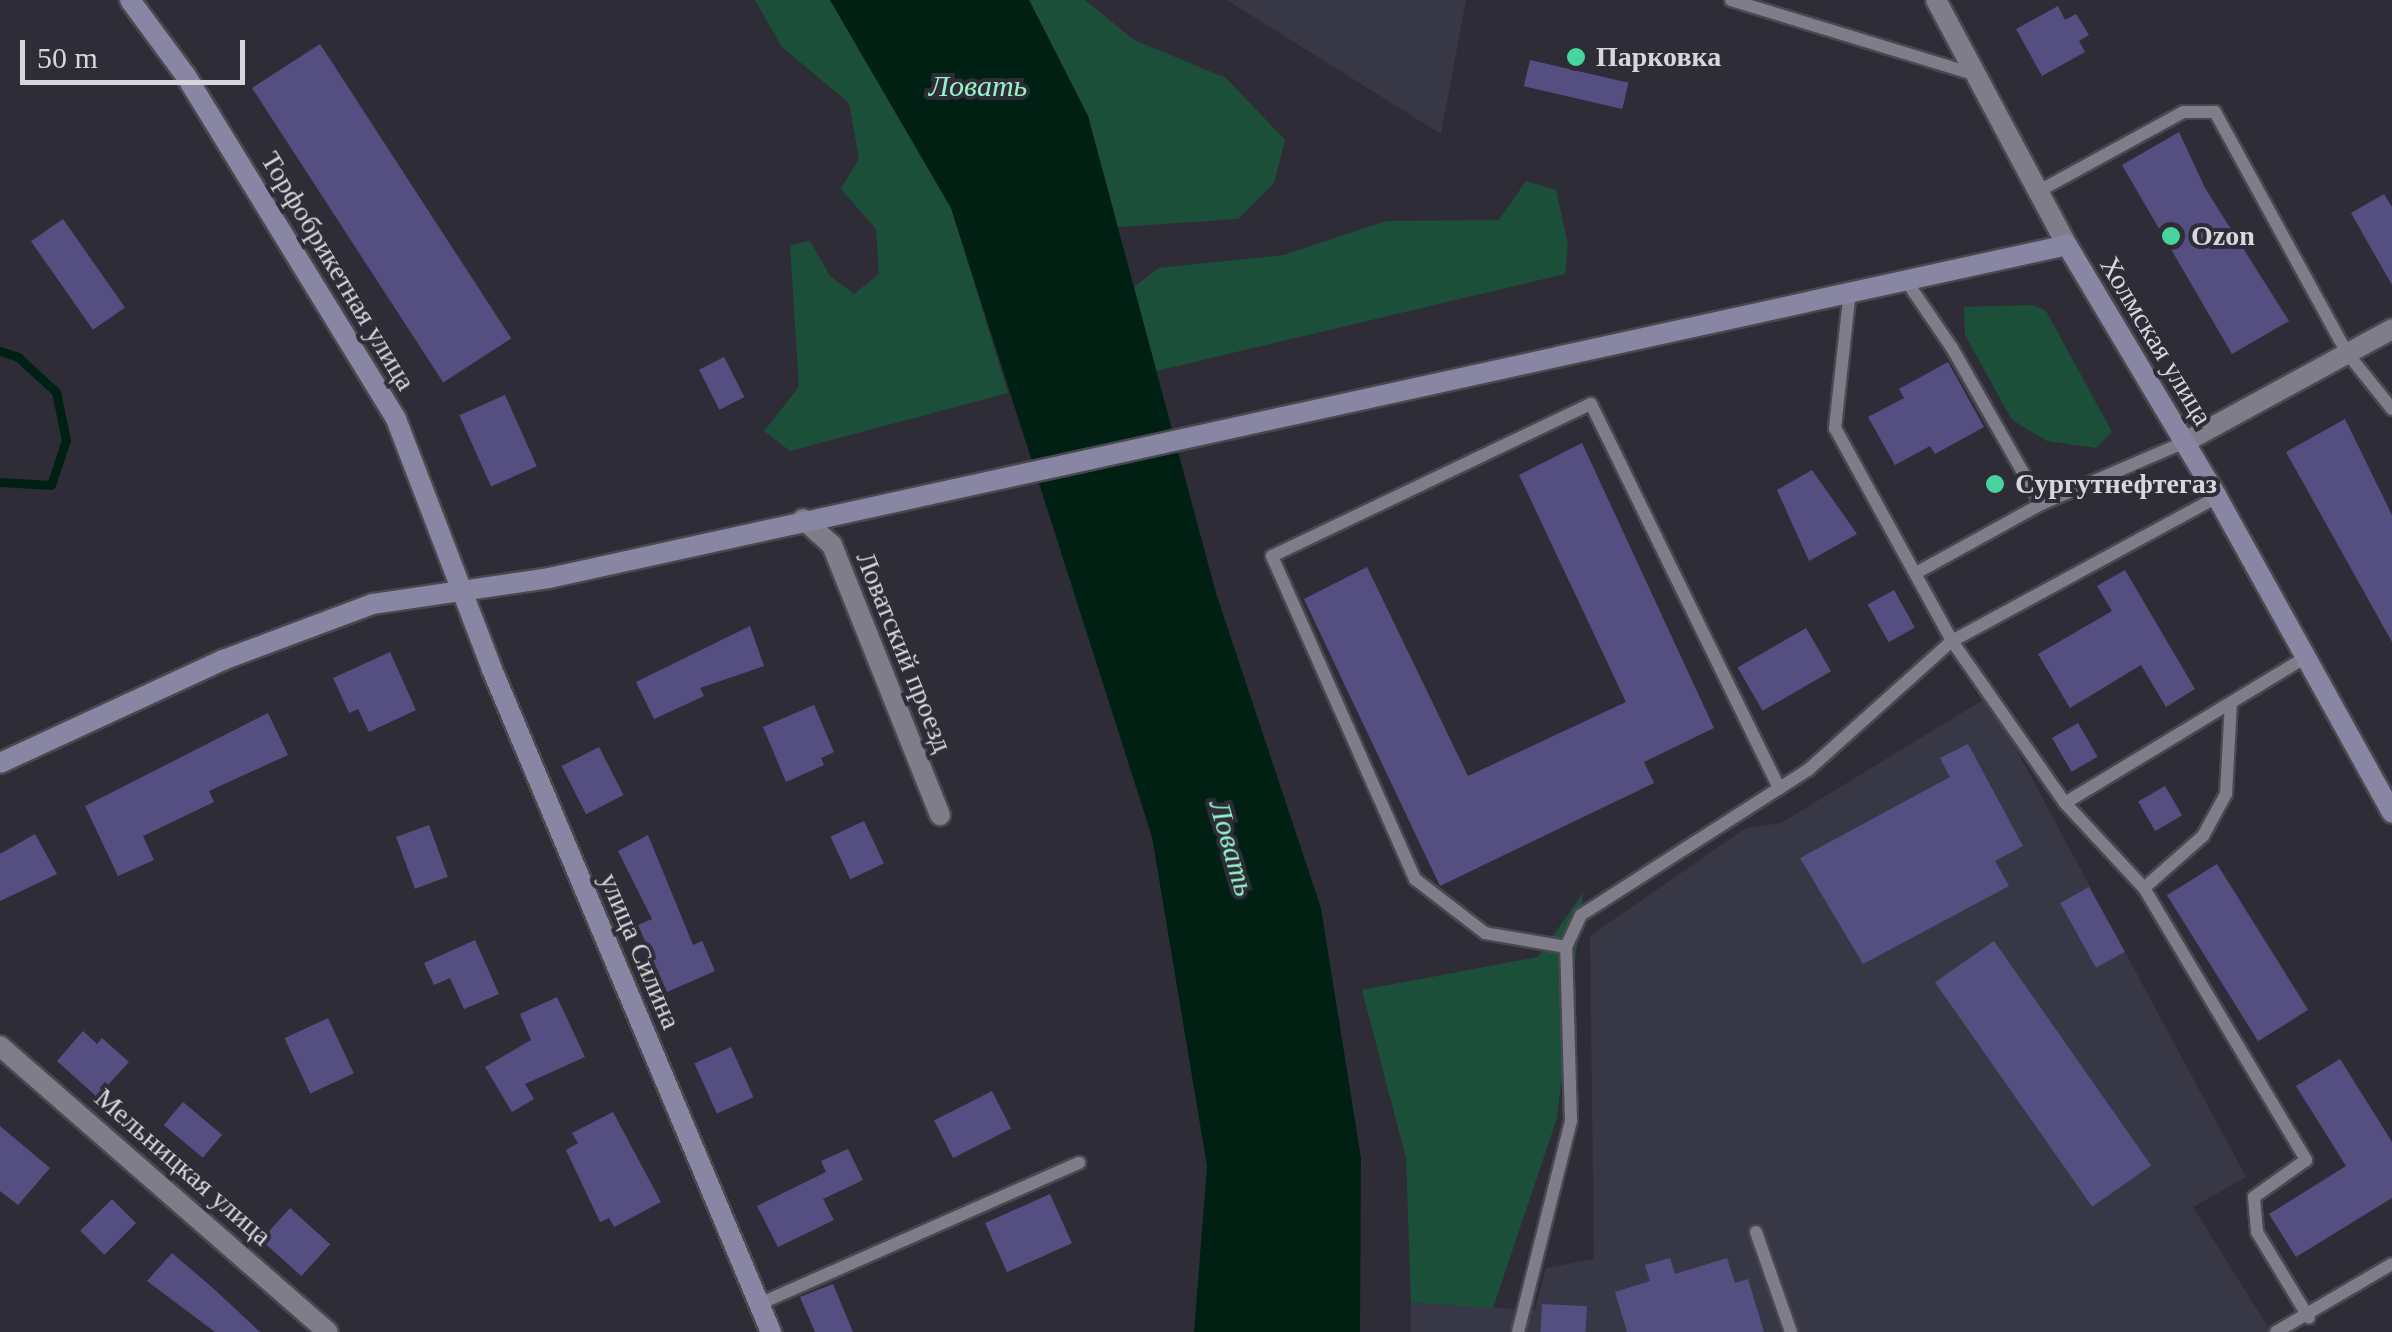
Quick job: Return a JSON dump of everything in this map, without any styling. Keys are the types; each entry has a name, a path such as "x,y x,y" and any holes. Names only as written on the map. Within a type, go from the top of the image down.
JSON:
{"main road":[{"name":"Торфобрикетная улица","path":"130,0 186,76 396,419 462,589"},
{"path":"0,763 223,660 373,604 549,578 803,518 2067,246"},
{"name":"Холмская улица","path":"2067,246 2216,496 2392,814"},
{"name":"улица Силина","path":"462,589 771,1332"}],"street":[{"name":"Холмская улица","path":"1936,0 2067,246"},
{"path":"2185,442 2392,329"},
{"name":"Ловатский проезд","path":"803,518 832,545 940,815"},
{"name":"Мельницкая улица","path":"0,1046 328,1332"}],"lane":[{"path":"1731,0 1978,76"},
{"path":"2039,191 2183,112 2215,112 2348,353 2392,409"},
{"path":"1905,279 1952,348 2041,504"},
{"path":"1850,290 1835,428 1952,641 2065,804 2144,888 2306,1160 2254,1198 2257,1232 2309,1318"},
{"path":"1566,947 1484,933 1415,879 1272,556 1592,404 1779,788"},
{"path":"1916,573 2041,504 2185,442"},
{"path":"1518,1332 1571,1121 1566,947 1581,915 1779,788 1952,641 2216,496"},
{"path":"2065,804 2306,658"},
{"path":"2144,888 2203,836 2226,794 2231,703"},
{"path":"759,1304 1079,1163"},
{"path":"1756,1232 1791,1332"},
{"path":"2276,1332 2309,1318 2392,1264"}],"shaded area":[{"path":"755,0 830,0 951,208 1008,393 790,451 764,431 799,387 790,245 810,241 830,276 854,294 879,274 876,229 841,189 859,159 849,103 782,47"},
{"path":"1029,0 1085,0 1134,40 1226,78 1285,140 1274,183 1238,219 1118,227 1088,116"},
{"path":"1227,0 1466,0 1441,134"},
{"path":"1526,181 1556,190 1568,245 1565,274 1156,371 1134,287 1159,268 1284,255 1386,221 1499,220"},
{"path":"2032,305 2046,311 2112,432 2096,448 2047,441 2012,420 1965,335 1964,307"},
{"path":"1988,697 2246,1177 2193,1207 2271,1332 1411,1332 1411,1303 1535,1310 1546,1268 1594,1259 1590,936 1746,828 1781,823"},
{"path":"1583,893 1557,1118 1493,1308 1411,1303 1406,1158 1362,990 1538,957"}],"water":[{"name":"Ловать","path":"830,0 1029,0 1088,116 1216,593 1321,908 1361,1158 1360,1332 1194,1332 1207,1166 1152,837 951,208"}],"building":[{"path":"2058,6 2065,20 2076,14 2089,35 2079,41 2085,52 2042,76 2016,29"},
{"path":"320,44 511,338 443,382 252,88"},
{"path":"1530,60 1628,83 1622,109 1524,86"},
{"path":"2179,132 2205,188 2289,321 2232,354 2122,165"},
{"path":"2384,194 2392,207 2392,285 2351,213"},
{"path":"63,219 125,307 93,330 31,241"},
{"path":"724,357 744,397 719,410 699,370"},
{"path":"1948,362 1984,427 1935,454 1930,446 1895,465 1868,417 1904,398 1899,389"},
{"path":"505,395 537,466 491,487 459,415"},
{"path":"2345,419 2392,515 2392,642 2286,452"},
{"path":"1582,443 1714,728 1644,762 1654,783 1440,886 1304,599 1367,567 1468,776 1626,702 1519,475"},
{"path":"1812,470 1857,534 1809,561 1777,490"},
{"path":"2125,570 2195,689 2166,707 2141,665 2070,708 2038,654 2112,611 2097,586"},
{"path":"1894,590 1915,628 1889,642 1868,605"},
{"path":"750,626 764,666 700,688 704,696 654,719 636,682"},
{"path":"1806,628 1831,671 1763,711 1738,668"},
{"path":"390,652 416,710 369,732 358,709 349,713 333,678"},
{"path":"814,705 834,752 821,758 824,765 786,782 763,727"},
{"path":"268,713 288,755 209,791 214,802 143,836 154,860 118,876 85,806"},
{"path":"2078,723 2098,757 2072,772 2052,738"},
{"path":"1968,744 2023,846 1995,861 2009,886 1863,964 1800,858 1950,777 1940,758"},
{"path":"599,747 624,795 586,814 562,766"},
{"path":"2165,786 2182,815 2155,831 2138,802"},
{"path":"864,821 884,864 850,879 830,837"},
{"path":"429,825 448,877 415,889 396,837"},
{"path":"35,834 57,874 0,901 0,854"},
{"path":"648,835 693,945 702,941 715,971 667,992 638,925 652,919 618,851"},
{"path":"2217,864 2308,1010 2258,1041 2167,895"},
{"path":"2089,887 2125,952 2096,968 2060,903"},
{"path":"475,940 499,994 464,1009 450,978 434,985 424,963"},
{"path":"1994,941 2151,1165 2092,1207 1935,982"},
{"path":"557,997 585,1057 525,1084 534,1099 512,1112 485,1067 531,1040 520,1014"},
{"path":"328,1018 354,1073 310,1094 284,1038"},
{"path":"83,1031 97,1044 102,1038 129,1062 97,1097 57,1061"},
{"path":"731,1047 753,1097 717,1114 694,1063"},
{"path":"2340,1059 2392,1142 2392,1198 2296,1257 2269,1214 2346,1166 2296,1086"},
{"path":"992,1091 1011,1128 953,1158 934,1121"},
{"path":"183,1102 222,1135 203,1158 164,1125"},
{"path":"613,1112 661,1202 614,1227 609,1218 600,1222 566,1150 578,1143 572,1133"},
{"path":"0,1126 50,1168 18,1205 0,1191"},
{"path":"848,1149 863,1180 823,1199 834,1220 778,1247 757,1206 826,1172 821,1161"},
{"path":"1050,1194 1072,1243 1007,1272 985,1223"},
{"path":"112,1199 136,1223 104,1255 80,1231"},
{"path":"290,1208 330,1244 301,1276 261,1240"},
{"path":"172,1253 260,1332 215,1332 147,1281"},
{"path":"1670,1258 1675,1274 1727,1258 1735,1283 1748,1279 1764,1332 1627,1332 1615,1292 1650,1281 1645,1265"},
{"path":"833,1284 853,1332 815,1332 800,1297"},
{"path":"1542,1304 1587,1306 1586,1332 1541,1332"}],"waterway":[{"path":"0,351 18,357 56,392 66,440 51,485 0,482"}],"place":[{"name":"Парковка","path":"1576,57"},
{"name":"Ozon","path":"2171,236"},
{"name":"Сургутнефтегаз","path":"1995,484"}]}
